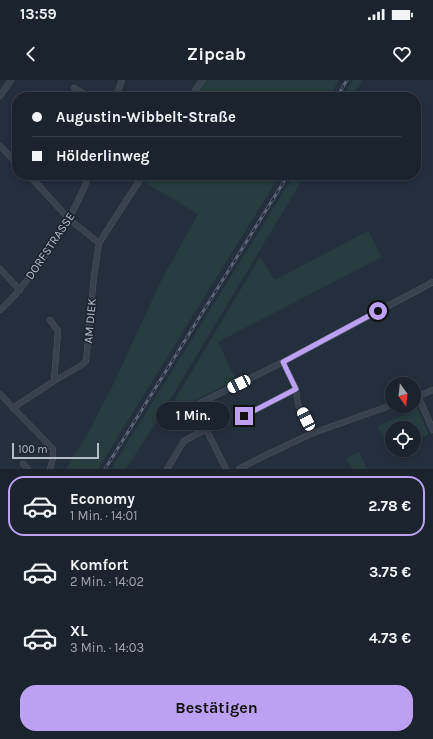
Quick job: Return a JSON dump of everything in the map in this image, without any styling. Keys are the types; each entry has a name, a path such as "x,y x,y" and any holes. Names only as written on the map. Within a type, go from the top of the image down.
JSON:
{"street":[{"path":"0,96 11,80"},
{"path":"118,92 122,80"},
{"path":"194,92 202,80"},
{"path":"74,88 81,92"},
{"path":"0,146 12,158"},
{"path":"34,180 69,219 98,243 141,180"},
{"name":"DORFSTRASSE","path":"0,310 20,290 48,252 78,203 87,180"},
{"name":"AM DIEK","path":"13,408 86,361 98,243"},
{"path":"0,269 20,290"},
{"path":"226,469 196,405 283,362 433,282"},
{"path":"50,320 58,331 54,381"},
{"path":"283,362 296,389 298,405 313,433"},
{"path":"244,416 296,389"},
{"path":"421,394 433,390"},
{"path":"0,394 53,450 54,458 50,469"},
{"path":"421,406 433,430"},
{"path":"239,469 313,433 385,407"},
{"path":"167,469 184,441 206,429"},
{"path":"23,464 28,469"}],"green space":[{"path":"205,80 339,80 332,92 198,92"},
{"path":"353,80 363,80 355,92 345,92"},
{"path":"277,180 98,469 66,469 93,425 160,283 198,214 142,181"},
{"path":"291,180 302,180 162,413 126,469 111,469"},
{"path":"368,231 382,257 218,342 236,380 191,403 168,411 260,257 275,280"},
{"path":"408,413 419,413 429,434 421,438 421,421 390,421"},
{"path":"385,423 385,442 378,426"},
{"path":"359,452 367,469 352,469 346,458"}],"railway":[{"path":"340,92 347,80"},
{"path":"105,469 285,180"}],"route":[{"path":"244,416 296,389 283,362 378,311"}]}
